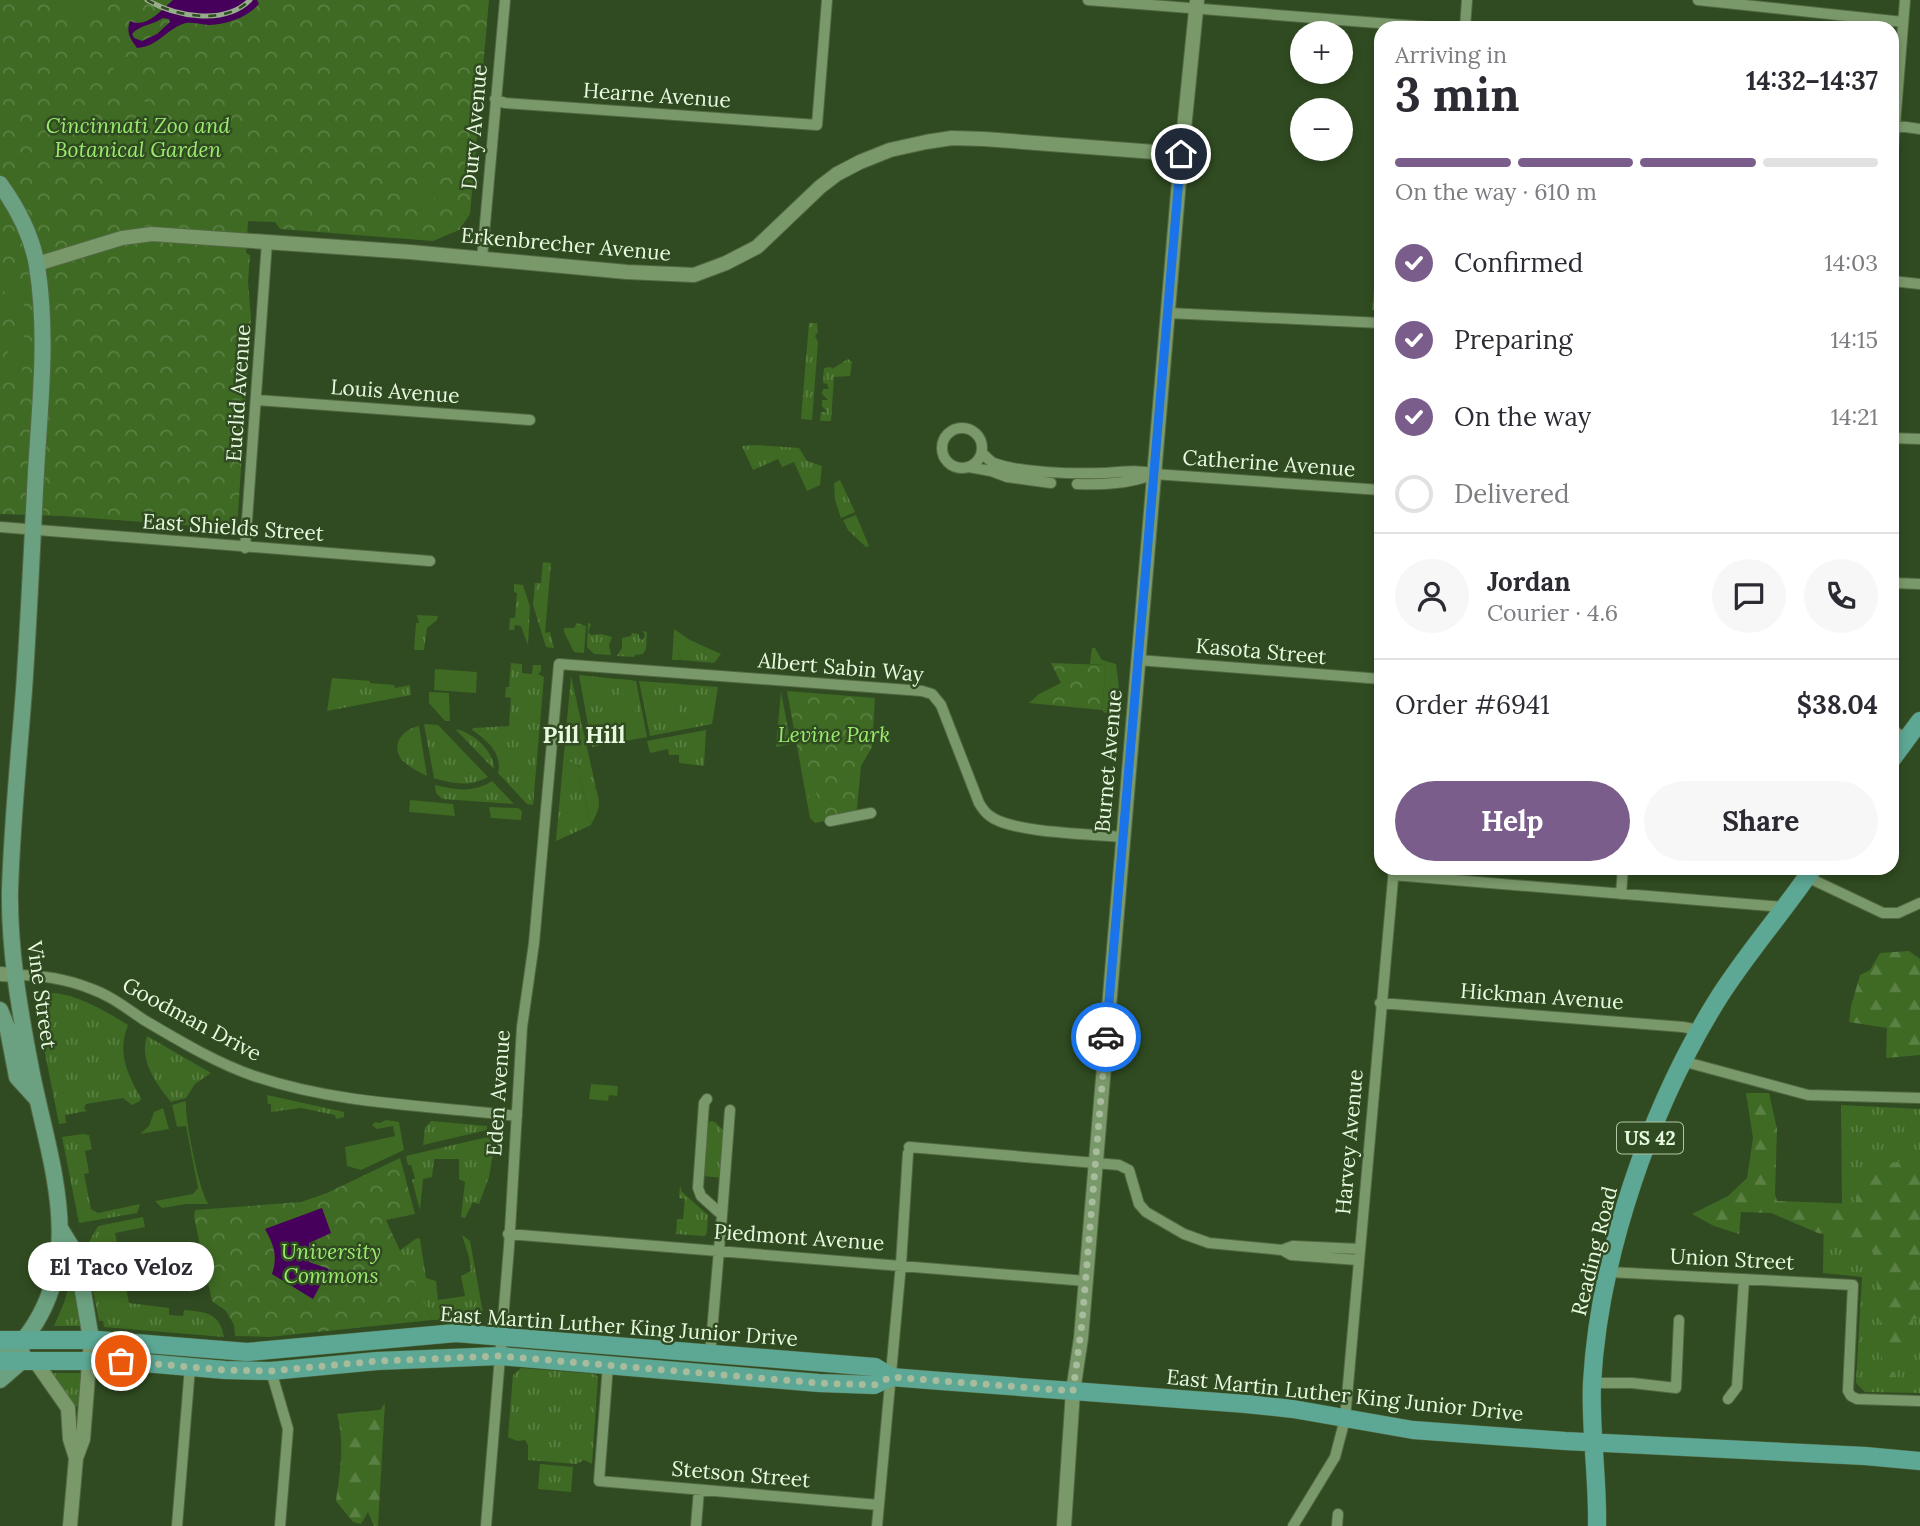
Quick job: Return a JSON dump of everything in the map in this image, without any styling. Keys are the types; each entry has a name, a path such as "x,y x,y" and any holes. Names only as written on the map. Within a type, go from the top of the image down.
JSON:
{"main road":[{"name":"Vine Street","path":"0,184 26,228 37,264 42,354 31,591 11,864 8,975 58,1194 61,1230 57,1269 52,1286 40,1314 23,1340"},
{"path":"1899,735 1920,721"},
{"name":"Reading Road","path":"1597,1526 1592,1383 1599,1321 1622,1217 1660,1107 1682,1061 1732,976 1808,875"},
{"path":"0,1010 8,1030 17,1077 37,1100"},
{"name":"Vine Street","path":"61,1230 77,1256 91,1339"},
{"name":"East Martin Luther King Junior Drive","path":"0,1340 91,1339 247,1352 441,1333 502,1336 874,1367 891,1377 1258,1405 1413,1430 1920,1461"},
{"path":"0,1358 23,1340 29,1361 0,1380"},
{"name":"East Martin Luther King Junior Drive","path":"0,1358 29,1361 91,1360 271,1371 377,1361 500,1356 874,1385 891,1377"}],"street":[{"name":"Dury Avenue","path":"481,258 505,0"},
{"name":"Hearne Avenue","path":"495,99 505,103 817,125 827,0"},
{"path":"1088,0 1197,4 1374,21"},
{"path":"1466,21 1467,0"},
{"path":"1698,0 1894,21"},
{"path":"1899,63 1905,0"},
{"name":"Burnet Avenue","path":"1064,1526 1073,1391 1086,1281 1181,154 1197,4"},
{"path":"1899,22 1903,22"},
{"path":"1899,126 1920,129"},
{"name":"Erkenbrecher Avenue","path":"37,264 122,238 152,234 481,258 566,268 694,275 757,247 797,207 837,174 890,150 952,138 1181,154"},
{"name":"Euclid Avenue","path":"246,548 267,242"},
{"path":"1899,282 1920,284"},
{"path":"1168,313 1374,323"},
{"name":"Louis Avenue","path":"257,400 530,420"},
{"name":"Catherine Avenue","path":"1051,483 1007,477 969,467 956,468 945,460 941,448 946,435 957,428 971,429 980,439 982,453 992,462 1008,467 1085,473 1139,470 1154,474 1374,490"},
{"path":"1899,438 1920,439"},
{"path":"969,467 975,464 982,453"},
{"name":"Catherine Avenue","path":"1077,484 1102,485 1138,481 1154,474"},
{"name":"East Shields Street","path":"0,527 429,561"},
{"path":"1899,583 1920,584"},
{"name":"Kasota Street","path":"1138,660 1374,678"},
{"name":"Albert Sabin Way","path":"559,664 922,691 932,694 941,705 979,803 990,817 1000,822 1034,828 1122,836"},
{"name":"Eden Avenue","path":"486,1526 502,1336 524,1003 534,943 559,664"},
{"path":"830,821 871,813"},
{"name":"Harvey Avenue","path":"1293,1526 1335,1457 1345,1419 1393,875"},
{"path":"1424,875 1783,907"},
{"path":"1621,894 1622,875"},
{"path":"1815,875 1883,913 1898,914 1920,903"},
{"name":"Goodman Drive","path":"8,975 60,980 89,988 112,998 149,1022 234,1067 323,1096 517,1116"},
{"name":"Hickman Avenue","path":"1380,1003 1699,1030"},
{"path":"1682,1061 1808,1095 1920,1098"},
{"path":"707,1100 704,1103 698,1188 701,1196 722,1215"},
{"path":"710,1354 730,1110"},
{"path":"877,1526 901,1264 908,1150 991,1154 1119,1166 1129,1170 1139,1204 1146,1212 1184,1234 1226,1246 1282,1250 1293,1246 1358,1255"},
{"name":"Piedmont Avenue","path":"508,1234 1086,1281"},
{"name":"Union Street","path":"1609,1272 1853,1285 1848,1391 1851,1396 1920,1401"},
{"path":"1728,1399 1737,1387 1744,1279"},
{"path":"1592,1383 1632,1383 1676,1388 1679,1321"},
{"path":"70,1526 76,1458 83,1439 91,1339"},
{"path":"29,1361 68,1408 70,1439 76,1458"},
{"name":"Stetson Street","path":"608,1365 599,1481 878,1505"},
{"path":"177,1526 190,1367"},
{"path":"271,1371 288,1429 280,1526"},
{"path":"696,1526 699,1490"},
{"path":"1337,1526 1338,1514"}],"green space":[{"name":"Cincinnati Zoo and Botanical Garden","path":"0,0 489,0 470,214 459,230 433,241 280,229 275,222 248,221 246,253 250,255 248,282 251,318 237,529 0,514"},
{"path":"56,0 101,0 93,18 81,23 67,16"},
{"path":"114,57 139,57 142,62 121,82 110,62"},
{"path":"135,94 140,95 148,106 149,126 154,130 145,130 132,97"},
{"path":"427,177 437,180 432,213 440,217 419,211 417,204"},
{"path":"0,279 22,283 25,321 21,386 19,360 9,354 7,348 20,330 20,305 0,288"},
{"path":"809,323 817,323 818,332 815,336 818,342 812,420 801,419"},
{"path":"848,359 852,362 850,376 834,377 831,421 820,421 821,412 827,412 822,406 822,400 828,400 822,394 823,389 829,389 827,384 823,383 824,368 832,369"},
{"path":"742,446 799,448 807,461 822,466 820,485 807,491 794,462 782,467 778,459 753,470"},
{"path":"840,480 855,512 841,518 835,500 834,483"},
{"path":"856,515 869,546 866,547 848,530 843,520"},
{"path":"543,562 551,563 545,633 550,632 554,648 546,647 533,605 535,583 541,583"},
{"path":"514,584 523,585 530,607 528,645 521,626 515,625 514,630 509,630 510,618 515,618 517,593 514,592"},
{"path":"417,615 438,616 427,628 424,650 414,650 416,623 419,623"},
{"path":"577,623 586,626 584,653 574,652 564,632 564,628 574,628"},
{"path":"588,623 591,624 588,632 591,635 612,637 609,645 611,655 594,654 587,647"},
{"path":"674,629 690,640 721,654 714,663 704,653 696,652 685,644 678,649 681,660 672,660"},
{"path":"643,631 647,632 643,654 634,657 617,656 622,648 622,638 631,636 632,633 639,634 639,638 643,640"},
{"path":"685,644 709,657 714,663 681,660 678,648"},
{"path":"1092,648 1095,648 1102,660 1116,664 1119,688 1115,699 1116,711 1105,713 1102,710 1106,665 1090,664"},
{"path":"511,663 522,664 522,673 532,674 533,665 541,665 538,674 544,677 533,805 527,804 498,773 496,754 488,743 472,730 509,726 511,698 505,697 506,687 509,687"},
{"path":"1051,663 1106,665 1102,710 1029,703 1039,694 1061,683"},
{"path":"435,669 477,672 476,693 434,690"},
{"path":"579,675 636,681 647,737 592,747"},
{"path":"571,676 596,788 579,766 567,761 580,778 591,825 556,841"},
{"path":"332,678 370,681 394,685 395,688 410,685 411,695 327,711"},
{"path":"618,679 632,680 637,729 627,731"},
{"path":"639,681 718,687 712,724 650,736"},
{"path":"669,683 681,684 677,724 670,726"},
{"name":"Levine Park","path":"787,691 875,698 872,747 861,766 857,809 853,814 815,823 810,818"},
{"path":"429,692 449,693 450,721 445,721 429,703"},
{"path":"781,692 791,744 776,747"},
{"path":"424,724 438,725 488,777 461,783 434,778"},
{"path":"419,726 427,776 405,763 397,749 403,734"},
{"path":"455,729 481,743 490,755 494,769"},
{"path":"706,730 704,766 679,763 679,755 669,755 668,749 650,753 647,741"},
{"path":"566,761 579,766 596,790 599,806 591,825 580,778"},
{"path":"807,764 821,808 812,812 802,767"},
{"path":"492,781 514,804 442,799 436,793 435,785 464,789"},
{"path":"410,800 453,804 455,816 409,812"},
{"path":"489,807 518,808 522,811 521,820 491,818"},
{"path":"1909,951 1920,959 1920,1055 1886,1058 1887,1028 1849,1022 1851,1006 1860,975 1870,970 1880,953"},
{"path":"43,993 76,998 128,1025 123,1044 125,1063 140,1101 132,1105 123,1098 86,1104 84,1108 87,1111 65,1115 66,1123 59,1124 35,1002"},
{"path":"147,1036 211,1073 195,1084 186,1098 171,1102 147,1063"},
{"path":"591,1084 618,1086 617,1096 609,1095 608,1101 589,1099"},
{"path":"1746,1093 1769,1093 1777,1129 1777,1201 1857,1204 1859,1172 1908,1159 1920,1175 1920,1266 1916,1281 1920,1285 1920,1318 1913,1319 1914,1341 1888,1353 1895,1382 1883,1376 1872,1242 1818,1233 1771,1213 1741,1212 1739,1234 1714,1226 1692,1214 1728,1196 1747,1178 1753,1138"},
{"path":"267,1095 344,1112 344,1117 336,1119 335,1115 301,1108 271,1112"},
{"path":"186,1101 193,1155 209,1204 162,1208 155,1201 193,1194 198,1188 186,1126 177,1127 172,1105"},
{"path":"1841,1105 1920,1109 1920,1393 1865,1392 1856,1383 1862,1277 1823,1273 1824,1204 1842,1204"},
{"path":"163,1108 169,1129 140,1134 149,1126 154,1112"},
{"path":"386,1120 399,1122 404,1150 361,1170 347,1166 345,1147 395,1136 393,1126 377,1129 372,1125"},
{"path":"431,1121 487,1126 487,1130 423,1145 425,1128"},
{"path":"710,1121 724,1131 722,1178 703,1176"},
{"path":"89,1135 92,1149 85,1151 89,1173 84,1174 91,1209 98,1213 140,1204 137,1213 79,1223 62,1137"},
{"path":"496,1135 489,1177 479,1204 473,1202 465,1218 461,1217 465,1182 459,1179 459,1159 434,1159 432,1177 423,1179 420,1210 412,1180 415,1178 406,1156"},
{"name":"University Commons","path":"400,1158 415,1214 386,1220 432,1320 269,1337 235,1336 234,1325 226,1311 212,1301 194,1217 195,1210 301,1202 327,1193"},
{"path":"680,1186 682,1192 708,1215 705,1236 676,1234 677,1219 683,1219 685,1199 679,1198"},
{"path":"143,1217 145,1227 115,1233 129,1303 169,1308 169,1315 183,1316 184,1310 211,1315 219,1323 224,1337 104,1327 103,1321 99,1321 85,1249 98,1226"},
{"path":"462,1235 470,1241 483,1313 478,1313 479,1321 432,1320 399,1251 417,1238 420,1239 426,1278 436,1281 438,1300 465,1296 461,1276 471,1271"},
{"path":"72,1274 82,1326 54,1326 64,1303"},
{"path":"521,1368 595,1374 598,1377 592,1464 584,1460 576,1464 528,1460 528,1445 525,1440 517,1441 508,1437 513,1375"},
{"path":"51,1373 84,1373 80,1407 72,1406"},
{"path":"385,1403 378,1526 374,1526 368,1512 361,1524 353,1522 336,1501 341,1447 337,1414 380,1410"},
{"path":"540,1464 573,1467 571,1492 538,1489"}],"shaded area":[{"path":"173,0 257,0 259,4 230,22 179,25 157,41 137,48 129,35 130,21 148,21","holes":["163,18 169,19 170,22 157,34 142,41 134,38 132,34"]},
{"path":"322,1208 331,1233 309,1243 309,1262 329,1269 313,1299 272,1274 274,1251 265,1229"}],"railway":[{"path":"147,0 158,6 199,16 227,13 250,0"}],"way so far":[{"path":"121,1361 271,1371 377,1361 500,1356 819,1383 874,1385 891,1377 1073,1391 1081,1338 1106,1037"}],"place":[{"name":"El Taco Veloz","path":"121,1361"}],"district":[{"name":"Pill Hill","path":"584,734"}],"route":[{"path":"1106,1037 1181,154"}]}
